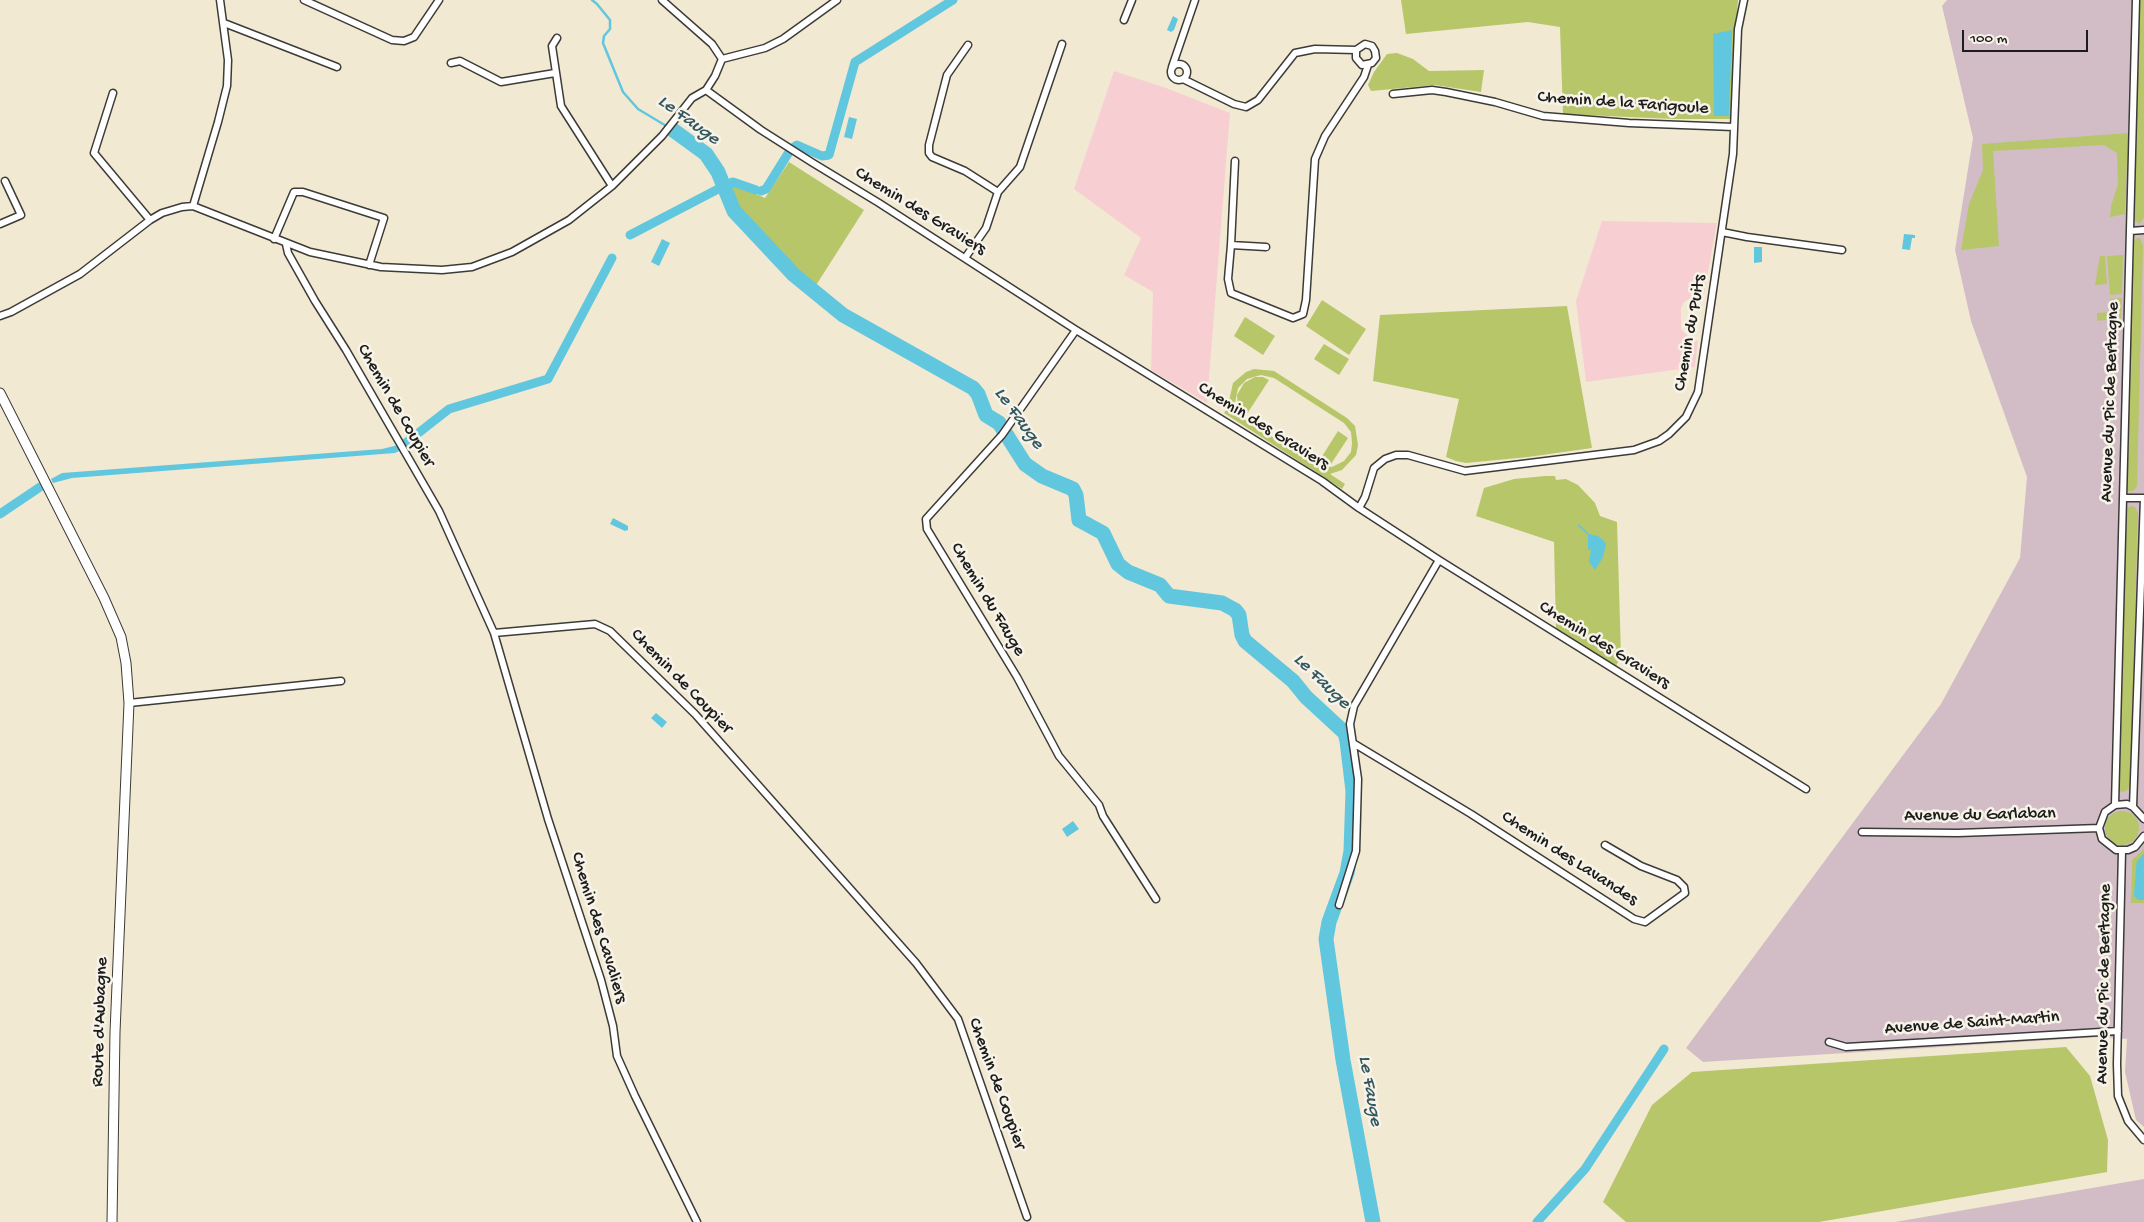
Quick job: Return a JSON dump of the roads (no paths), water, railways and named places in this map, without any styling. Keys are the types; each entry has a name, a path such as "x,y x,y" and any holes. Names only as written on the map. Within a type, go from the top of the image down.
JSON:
{"main road":[{"name":"Route d'Aubagne","path":"0,393 104,598 121,637 129,703 116,1032 112,1222"}],"street":[{"path":"193,206 227,86 228,60 220,0"},
{"path":"304,0 392,40 404,41 414,37 439,0"},
{"path":"662,0 712,44 722,59"},
{"path":"722,59 765,48 783,39 837,0"},
{"path":"1124,20 1132,0"},
{"path":"1195,0 1170,72 1173,78 1183,79 1234,104 1246,107 1258,100 1295,53 1315,49 1356,50 1362,45 1372,46 1376,51 1376,58 1368,65 1364,77 1325,136 1315,159 1306,300 1303,314 1293,318 1231,293 1228,279 1234,161"},
{"name":"Chemin du Puits","path":"1359,508 1365,497 1374,468 1385,459 1396,455 1408,454 1465,471 1634,450 1659,441 1670,434 1686,417 1698,392 1733,154 1738,29 1744,0"},
{"name":"Avenue du Pic de Bertagne","path":"2114,805 2124,498 2136,0"},
{"path":"224,23 336,67"},
{"path":"557,38 552,46 561,106 612,186"},
{"path":"965,258 986,228 998,192 1020,167 1062,44"},
{"path":"968,45 947,74 929,145 929,153 932,157 965,170 998,192"},
{"path":"1356,50 1358,62 1362,65 1368,65"},
{"path":"0,316 11,312 80,274 150,220 162,213 193,206 310,252 381,267 442,270 472,267 512,252 569,220 612,186 662,136 692,98 706,90 715,76 722,59"},
{"path":"451,63 460,61 501,82 555,73"},
{"path":"1172,67 1179,63 1184,66 1187,73 1183,79"},
{"name":"Chemin des Graviers","path":"706,90 761,130 1076,330 1322,481 1359,508 1439,560 1806,789"},
{"name":"Chemin de la Farigoule","path":"1393,94 1436,91 1495,102 1543,116 1629,123 1734,127"},
{"path":"113,93 94,153 150,220"},
{"path":"0,224 20,215 5,181"},
{"path":"274,239 294,192 303,192 384,218 369,264"},
{"path":"2130,231 2144,230"},
{"path":"1722,232 1842,250"},
{"name":"Chemin de Coupier","path":"286,244 288,254 310,293 346,350 439,511 494,633 595,624 610,631 695,714 916,963 958,1019 1027,1217"},
{"path":"1231,245 1266,247"},
{"name":"Chemin du Fauge","path":"1076,330 1007,429 926,520 927,529 1017,677 1058,756 1099,805 1103,816 1156,899"},
{"path":"2124,498 2144,498"},
{"name":"Avenue du Pic de Bertagne","path":"2133,807 2144,498"},
{"path":"1339,905 1356,851 1358,779 1350,724 1354,706 1439,560"},
{"name":"Chemin des Cavaliers","path":"494,633 548,819 601,980 617,1056 697,1222"},
{"path":"129,703 341,681"},
{"name":"Chemin des Lavandes","path":"1353,743 1471,814 1634,918 1645,922 1685,893 1684,887 1677,880 1642,866 1605,846"},
{"path":"2143,817 2133,807 2121,804 2114,805 2105,812 2099,822 2099,828 2102,839 2106,844 2122,851 2135,847 2144,837"},
{"name":"Avenue du Garlaban","path":"1862,832 1958,833 2099,828"},
{"name":"Avenue du Pic de Bertagne","path":"2122,851 2118,1096 2128,1121 2144,1140"},
{"name":"Avenue de Saint-Martin","path":"1829,1042 1846,1048 2118,1031"}],"water":[{"path":"1173,16 1178,19 1174,30 1171,32 1167,30"},
{"path":"1732,30 1729,116 1714,116 1713,34"},
{"path":"849,117 857,119 852,139 844,137"},
{"path":"1904,234 1915,235 1915,238 1912,238 1910,250 1902,249"},
{"path":"662,239 670,243 659,266 651,262"},
{"path":"1754,247 1762,247 1762,262 1754,263"},
{"path":"398,445 401,450 395,453 72,478 53,483 51,479 62,473 382,449"},
{"path":"613,518 628,526 628,530 625,531 610,524"},
{"path":"1579,524 1589,534 1598,536 1606,544 1603,557 1595,570 1589,562 1591,550 1588,550 1588,535 1578,526"},
{"path":"656,713 667,722 662,728 651,718"},
{"path":"1073,821 1079,829 1067,837 1062,829"},
{"path":"2144,853 2144,900 2138,900 2134,896 2136,868 2137,861"}],"waterway":[{"name":"Le Fauge","path":"592,0 610,20 610,29 604,36 603,43 623,92 638,109 673,130"},
{"path":"794,147 797,145 822,156 829,155 855,62 953,0"},
{"name":"Le Fauge","path":"673,130 706,154 718,172 734,211 794,275 843,315 973,388 978,394 986,415 999,423 1025,464 1042,476 1073,489 1076,495 1079,520 1103,533 1118,564 1128,572 1160,585 1169,596 1222,603 1235,610 1239,615 1242,635 1245,641 1293,681 1306,697 1345,733 1353,791 1351,851 1347,873 1329,922 1326,939 1343,1060 1373,1222"},
{"path":"761,191 766,189 789,152"},
{"path":"726,185 733,182 756,190"},
{"path":"630,235 722,187"},
{"path":"403,445 449,409 548,379 612,258"},
{"path":"0,514 40,487"},
{"path":"1537,1222 1585,1169 1664,1049"}]}
